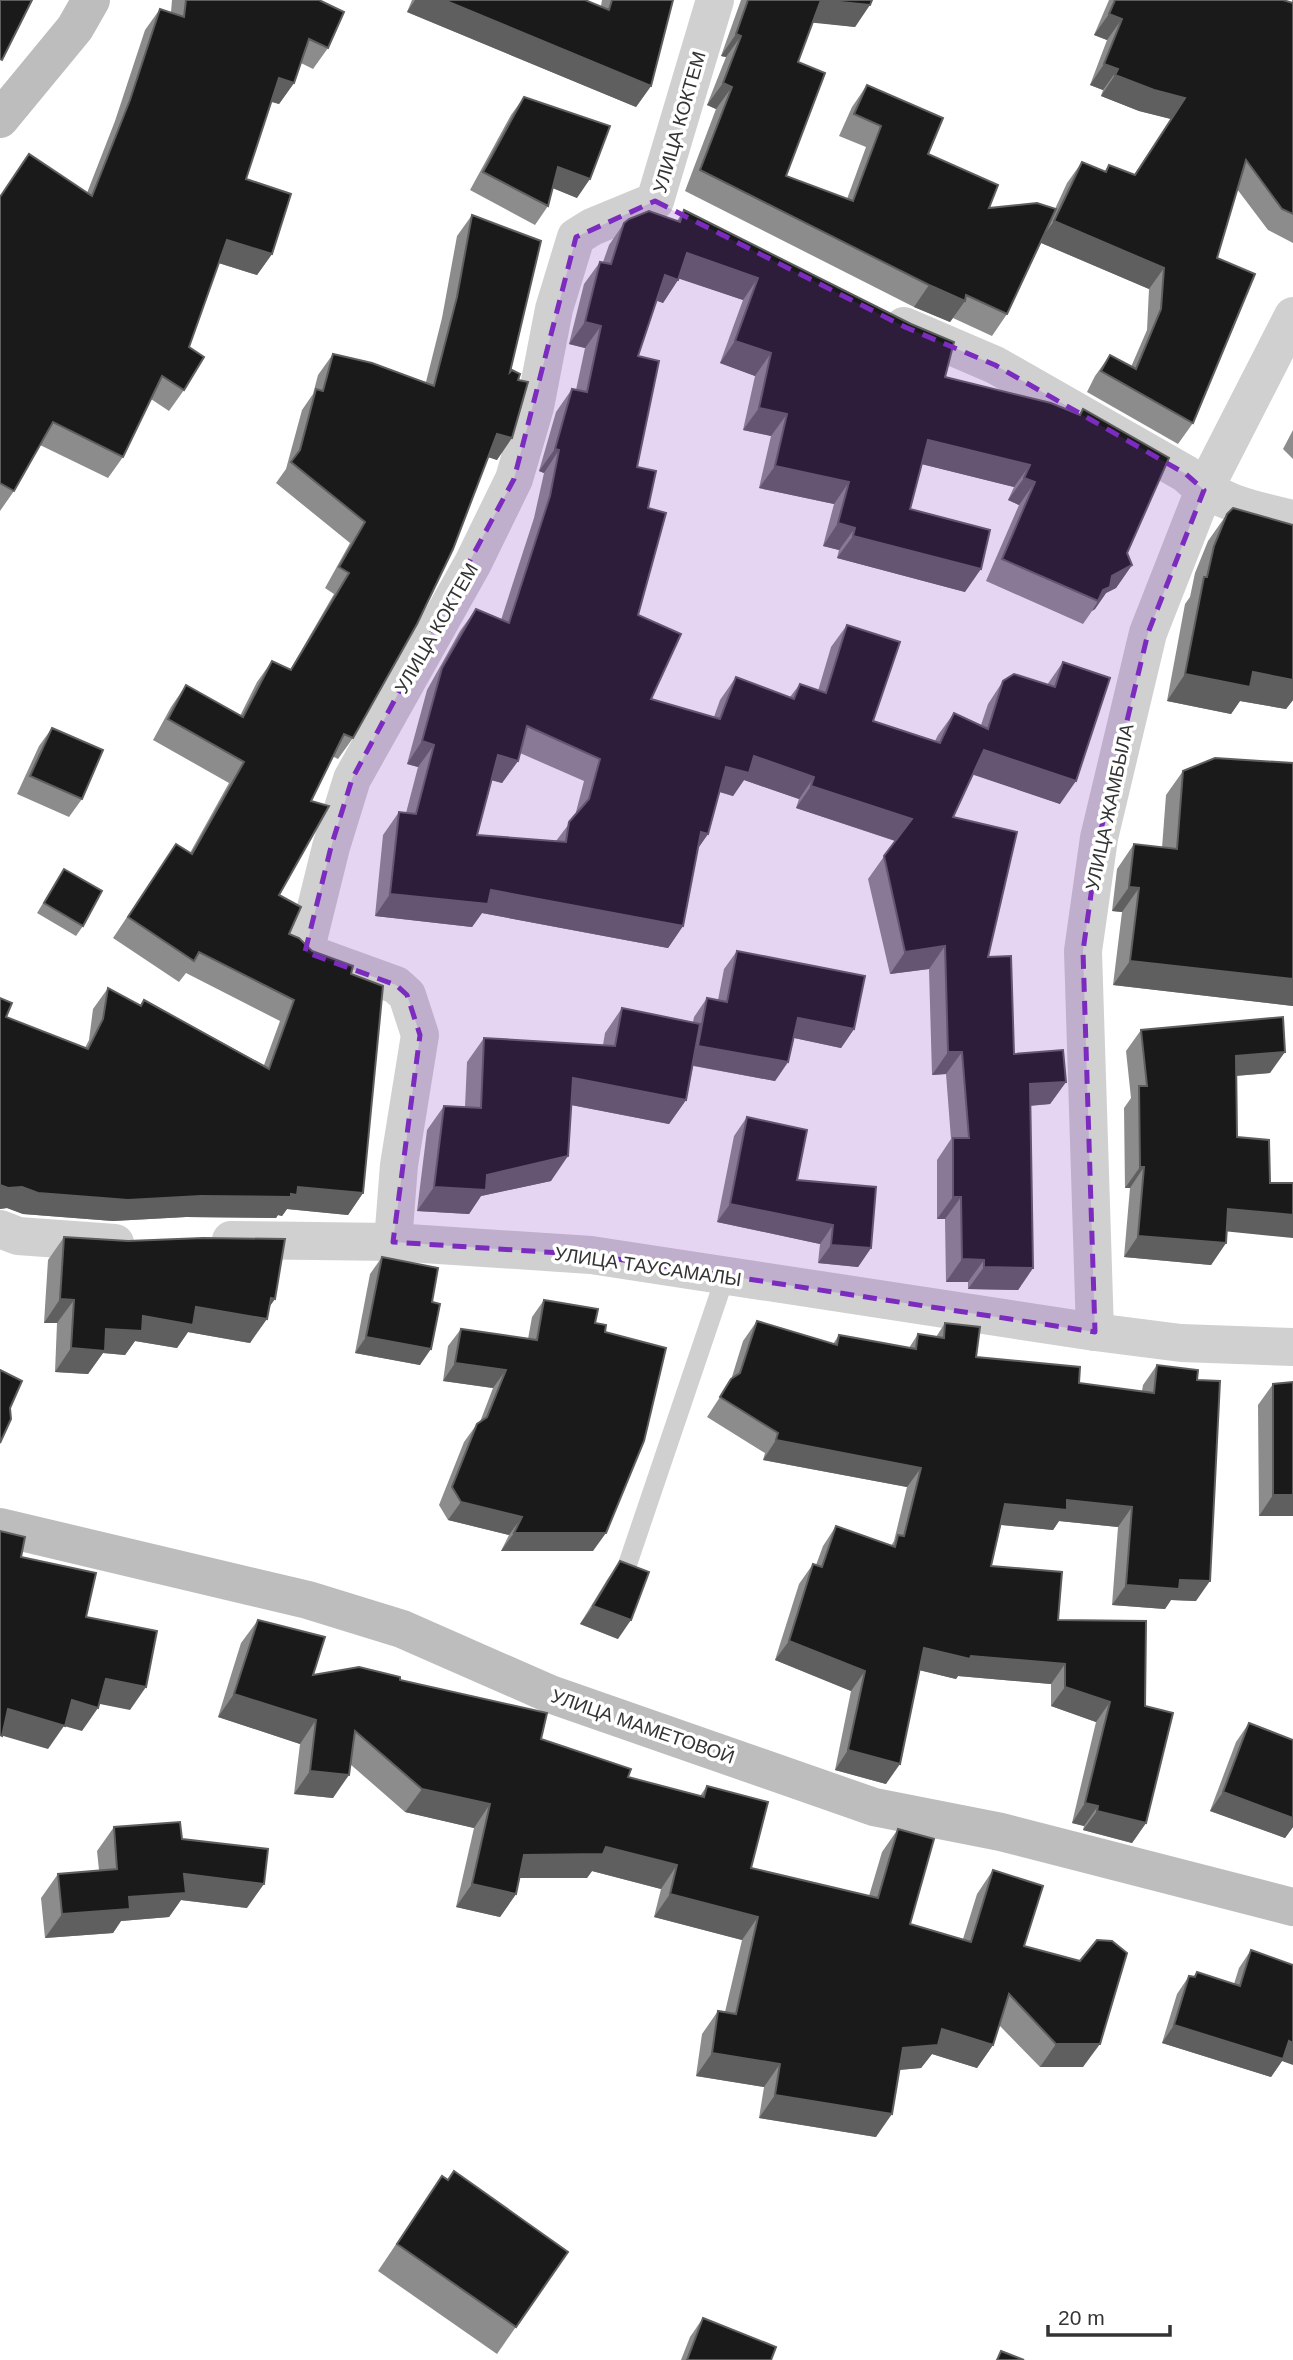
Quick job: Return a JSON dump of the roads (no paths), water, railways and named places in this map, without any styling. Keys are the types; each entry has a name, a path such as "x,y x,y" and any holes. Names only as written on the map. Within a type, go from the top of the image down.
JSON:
{"street":[{"path":"0,119 75,28 91,0"},
{"name":"УЛИЦА КОКТЕМ","path":"393,1242 399,1165 420,1035 407,995 396,985 305,952 331,847 352,779 473,563 514,479 535,407 554,309 576,237 592,227 655,201 715,0"},
{"path":"655,201 691,219"},
{"path":"869,308 995,365 1186,474 1203,490 1239,507 1293,519"},
{"name":"УЛИЦА ЖАМБЫЛА","path":"1095,1332 1083,951 1099,838 1148,634 1203,490 1293,316"},
{"path":"0,1229 18,1236 70,1241 150,1241"},
{"name":"УЛИЦА ТАУСАМАЛЫ","path":"200,1240 393,1242 590,1255 1095,1332 1181,1343 1293,1347"},
{"name":"УЛИЦА МАМЕТОВОЙ","path":"0,1527 308,1600 402,1629 550,1694 874,1807 1001,1832 1293,1907"}],"lane":[{"path":"628,1563 725,1277"}]}
